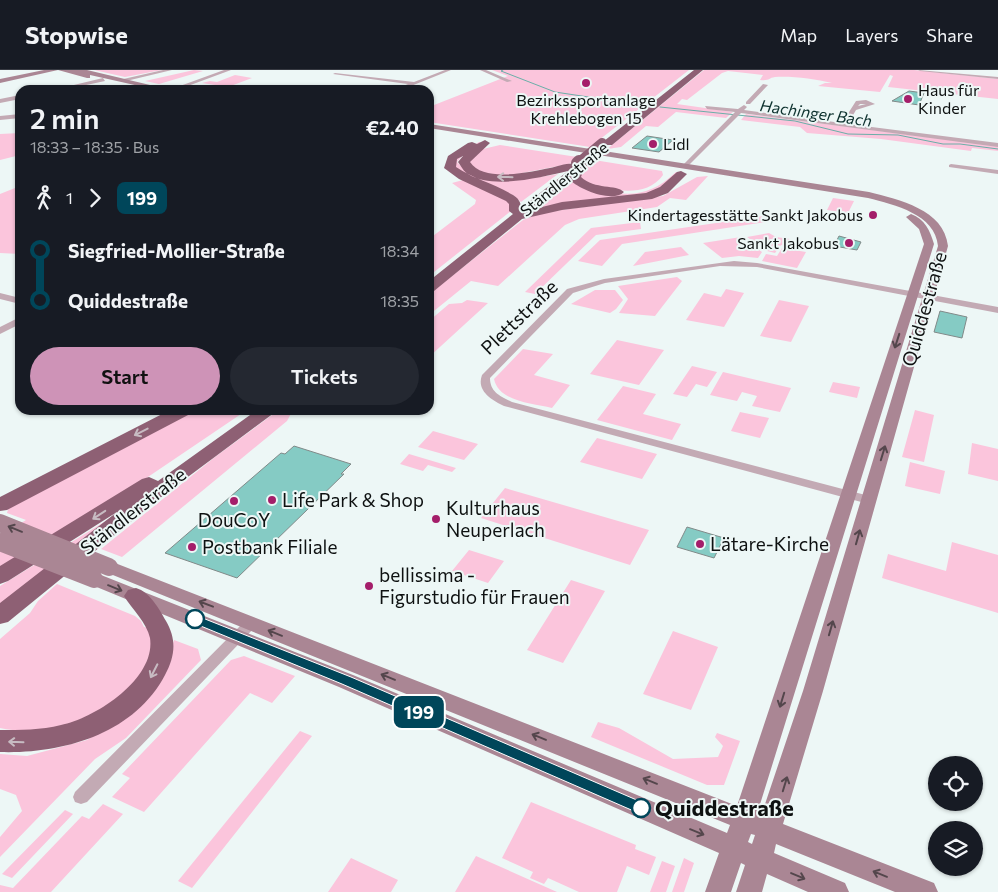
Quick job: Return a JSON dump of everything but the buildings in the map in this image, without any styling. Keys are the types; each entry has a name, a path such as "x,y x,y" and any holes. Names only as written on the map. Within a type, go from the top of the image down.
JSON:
{"highway":[{"name":"Ständlerstraße","path":"434,276 514,216 693,70"},
{"name":"Ständlerstraße","path":"605,143 699,70"},
{"path":"464,138 467,144 452,158 450,163 452,171 513,201 514,216 562,206 648,196 664,190 676,172"},
{"path":"486,141 466,158 465,166 473,172 484,176 501,178 526,177 578,165 575,178 578,182 603,191 623,192 644,190 656,186 676,172 697,175"},
{"path":"460,152 486,141"},
{"name":"Ständlerstraße","path":"434,284 514,216"},
{"path":"0,506 174,415"},
{"name":"Ständlerstraße","path":"0,576 145,485 249,415"},
{"name":"Ständlerstraße","path":"0,616 158,490 262,415"},
{"path":"0,493 27,486 74,467"},
{"path":"0,626 36,595 42,582"},
{"path":"0,741 43,740 80,731 112,715 140,691 152,677 158,664 162,650 162,637 136,596"}],"main road":[{"path":"0,81 54,70"},
{"path":"61,70 126,85"},
{"path":"78,70 144,85"},
{"name":"Quiddestraße","path":"434,128 486,141 520,143 650,164 676,172 710,173 867,199 894,208 915,219 924,228 929,244 913,294 858,497 813,691 749,892"},
{"name":"Quiddestraße","path":"434,128 486,141 676,172 847,190 887,200 912,209 934,224 939,229 944,241 928,297 718,892"},
{"path":"454,133 464,138"},
{"path":"650,164 676,172"},
{"path":"697,175 710,173"},
{"path":"0,523 109,566 346,681 836,892"},
{"path":"0,542 136,596 244,630 770,830 925,892"},
{"path":"56,564 59,557 73,552"}],"street":[{"path":"122,80 170,70"},
{"path":"186,85 228,70"},
{"path":"410,85 449,70"},
{"path":"482,70 509,81"},
{"path":"920,70 998,78"},
{"path":"334,74 413,84"},
{"path":"80,85 103,80"},
{"path":"676,172 739,114 766,85"},
{"path":"0,101 15,98"},
{"path":"707,107 739,114 844,125 998,145"},
{"path":"844,125 854,109"},
{"path":"0,118 15,116"},
{"path":"951,166 998,172"},
{"name":"Plettstraße","path":"858,497 508,404 490,394 486,388 485,377 570,291 604,281 734,263 998,310"},
{"path":"0,296 15,300"},
{"path":"0,322 15,314"},
{"path":"0,331 15,323"},
{"path":"81,797 244,630"}],"shaded area":[{"path":"94,70 162,70 125,77"},
{"path":"194,70 203,71 159,84 145,81"},
{"path":"492,70 689,70 590,147 434,123 434,105 508,76"},
{"path":"704,70 914,70 998,79 998,99 888,87 893,76 890,75 880,92 818,86 832,83 804,78 775,77 760,80 763,75 728,71 722,73 687,100 682,99 677,104 733,112 726,118 676,112 658,127 646,126 621,147 607,149"},
{"path":"235,75 252,78 233,85 202,83 217,82"},
{"path":"746,114 998,146 998,151 972,148 971,151 881,139 807,133 800,127 741,120"},
{"path":"15,133 15,156 0,160 0,134"},
{"path":"479,142 482,142 466,152 457,162 468,173 539,177 558,174 521,202 514,196 458,172 453,161"},
{"path":"500,145 577,157 569,164 507,176 478,172 469,162 483,149"},
{"path":"594,160 662,171 663,175 656,183 647,188 637,190 616,190 585,184 578,173"},
{"path":"676,172 678,173 664,186 644,195 533,209 570,180 585,187 629,194 639,193 657,186"},
{"path":"708,176 686,200 670,198 657,207 579,219 565,225 498,286 471,281 434,311 434,290 523,220 540,213 663,196 697,177"},
{"path":"463,180 511,202 511,211 434,272 434,235 475,204 476,200 452,183"},
{"path":"15,188 15,254 0,253 0,194"},
{"path":"833,198 854,201 848,213 827,210"},
{"path":"778,214 785,219 622,244 602,266 578,261 600,240"},
{"path":"640,222 641,229 596,235 535,294 525,292 591,228"},
{"path":"769,233 776,237 790,239 786,246 781,245 775,253 767,251 747,237"},
{"path":"741,237 762,252 758,258 739,256 722,258 703,243"},
{"path":"681,247 689,255 633,266 645,252"},
{"path":"782,248 806,252 797,268 762,261 766,254 777,256"},
{"path":"677,277 682,281 655,316 619,313 628,299 618,286"},
{"path":"726,289 744,293 724,327 686,320 704,293 721,297"},
{"path":"595,290 615,290 623,300 610,313 571,304"},
{"path":"467,300 488,303 434,352 434,317 449,304 462,303"},
{"path":"779,300 809,306 791,342 760,336"},
{"path":"617,340 664,350 639,385 590,374"},
{"path":"523,349 553,354 534,375 570,385 552,408 526,403 509,397 497,387 494,379"},
{"path":"692,366 717,372 707,387 696,384 687,397 673,394"},
{"path":"723,372 791,388 780,412 752,406 757,396 742,392 737,401 710,395"},
{"path":"833,382 860,387 857,398 829,392"},
{"path":"623,386 656,394 643,414 681,424 672,440 597,420"},
{"path":"915,410 934,415 924,462 902,457"},
{"path":"740,412 769,418 760,438 731,431"},
{"path":"183,415 240,415 139,483 0,569 0,536 26,520 7,513 9,506"},
{"path":"272,415 290,415 287,421 122,557 101,549 215,457"},
{"path":"433,431 478,444 464,460 418,447"},
{"path":"597,438 657,454 642,479 580,462"},
{"path":"972,443 998,449 998,481 968,474"},
{"path":"409,454 456,468 452,472 428,465 423,471 400,464"},
{"path":"910,462 945,471 940,494 905,486"},
{"path":"505,488 649,530 630,565 481,518"},
{"path":"109,519 0,610 0,586"},
{"path":"952,542 998,555 998,613 882,578 888,554 946,571"},
{"path":"469,550 504,561 488,583 452,571"},
{"path":"571,580 605,591 563,663 527,650"},
{"path":"57,584 135,616 144,627 152,628 155,635 148,661 134,684 106,707 90,716 54,728 18,730 0,728 0,639 30,613 38,601"},
{"path":"673,631 718,647 691,710 643,694"},
{"path":"174,640 198,649 201,660 126,738 95,759 0,857 0,837 22,811 16,795 0,789 0,754 27,756 87,740 111,725 169,656"},
{"path":"244,656 295,676 272,703 250,693 144,812 112,797 130,778 122,774 231,660"},
{"path":"598,722 619,728 673,759 718,757 723,746 715,737 717,733 740,741 724,785 707,785 591,737"},
{"path":"300,731 312,736 192,888 178,881"},
{"path":"531,802 636,845 635,849 656,857 649,875 627,866 617,892 579,892 548,878 544,884 530,878 533,872 502,858"},
{"path":"103,804 123,814 51,892 0,892 0,885 13,888 82,816 89,819"},
{"path":"65,810 73,814 12,878 2,874"},
{"path":"476,856 557,892 455,892"},
{"path":"351,858 398,880 391,892 328,892"},
{"path":"684,858 694,863 684,892 672,892"},
{"path":"662,861 675,866 666,892 650,892"}],"waterway":[{"name":"Hachinger Bach","path":"503,70 501,71 555,92 642,105"},
{"name":"Hachinger Bach","path":"660,107 795,121 848,134 898,135 943,144 960,144 998,149"}],"bus line":[{"name":"199","path":"195,619 346,681 641,808"}],"place":[{"name":"Bezirkssportanlage Krehlebogen 15","path":"586,83"},
{"name":"Haus für Kinder","path":"908,99"},
{"name":"Lidl","path":"653,144"},
{"name":"Kindertagesstätte Sankt Jakobus","path":"873,215"},
{"name":"Sankt Jakobus","path":"849,243"},
{"name":"Life Park & Shop","path":"272,500"},
{"name":"DouCoY","path":"234,501"},
{"name":"Kulturhaus Neuperlach","path":"436,519"},
{"name":"Lätare-Kirche","path":"700,544"},
{"name":"Postbank Filiale","path":"192,547"},
{"name":"bellissima - Figurstudio für Frauen","path":"369,586"},
{"name":"Quiddestraße","path":"641,808"}]}
